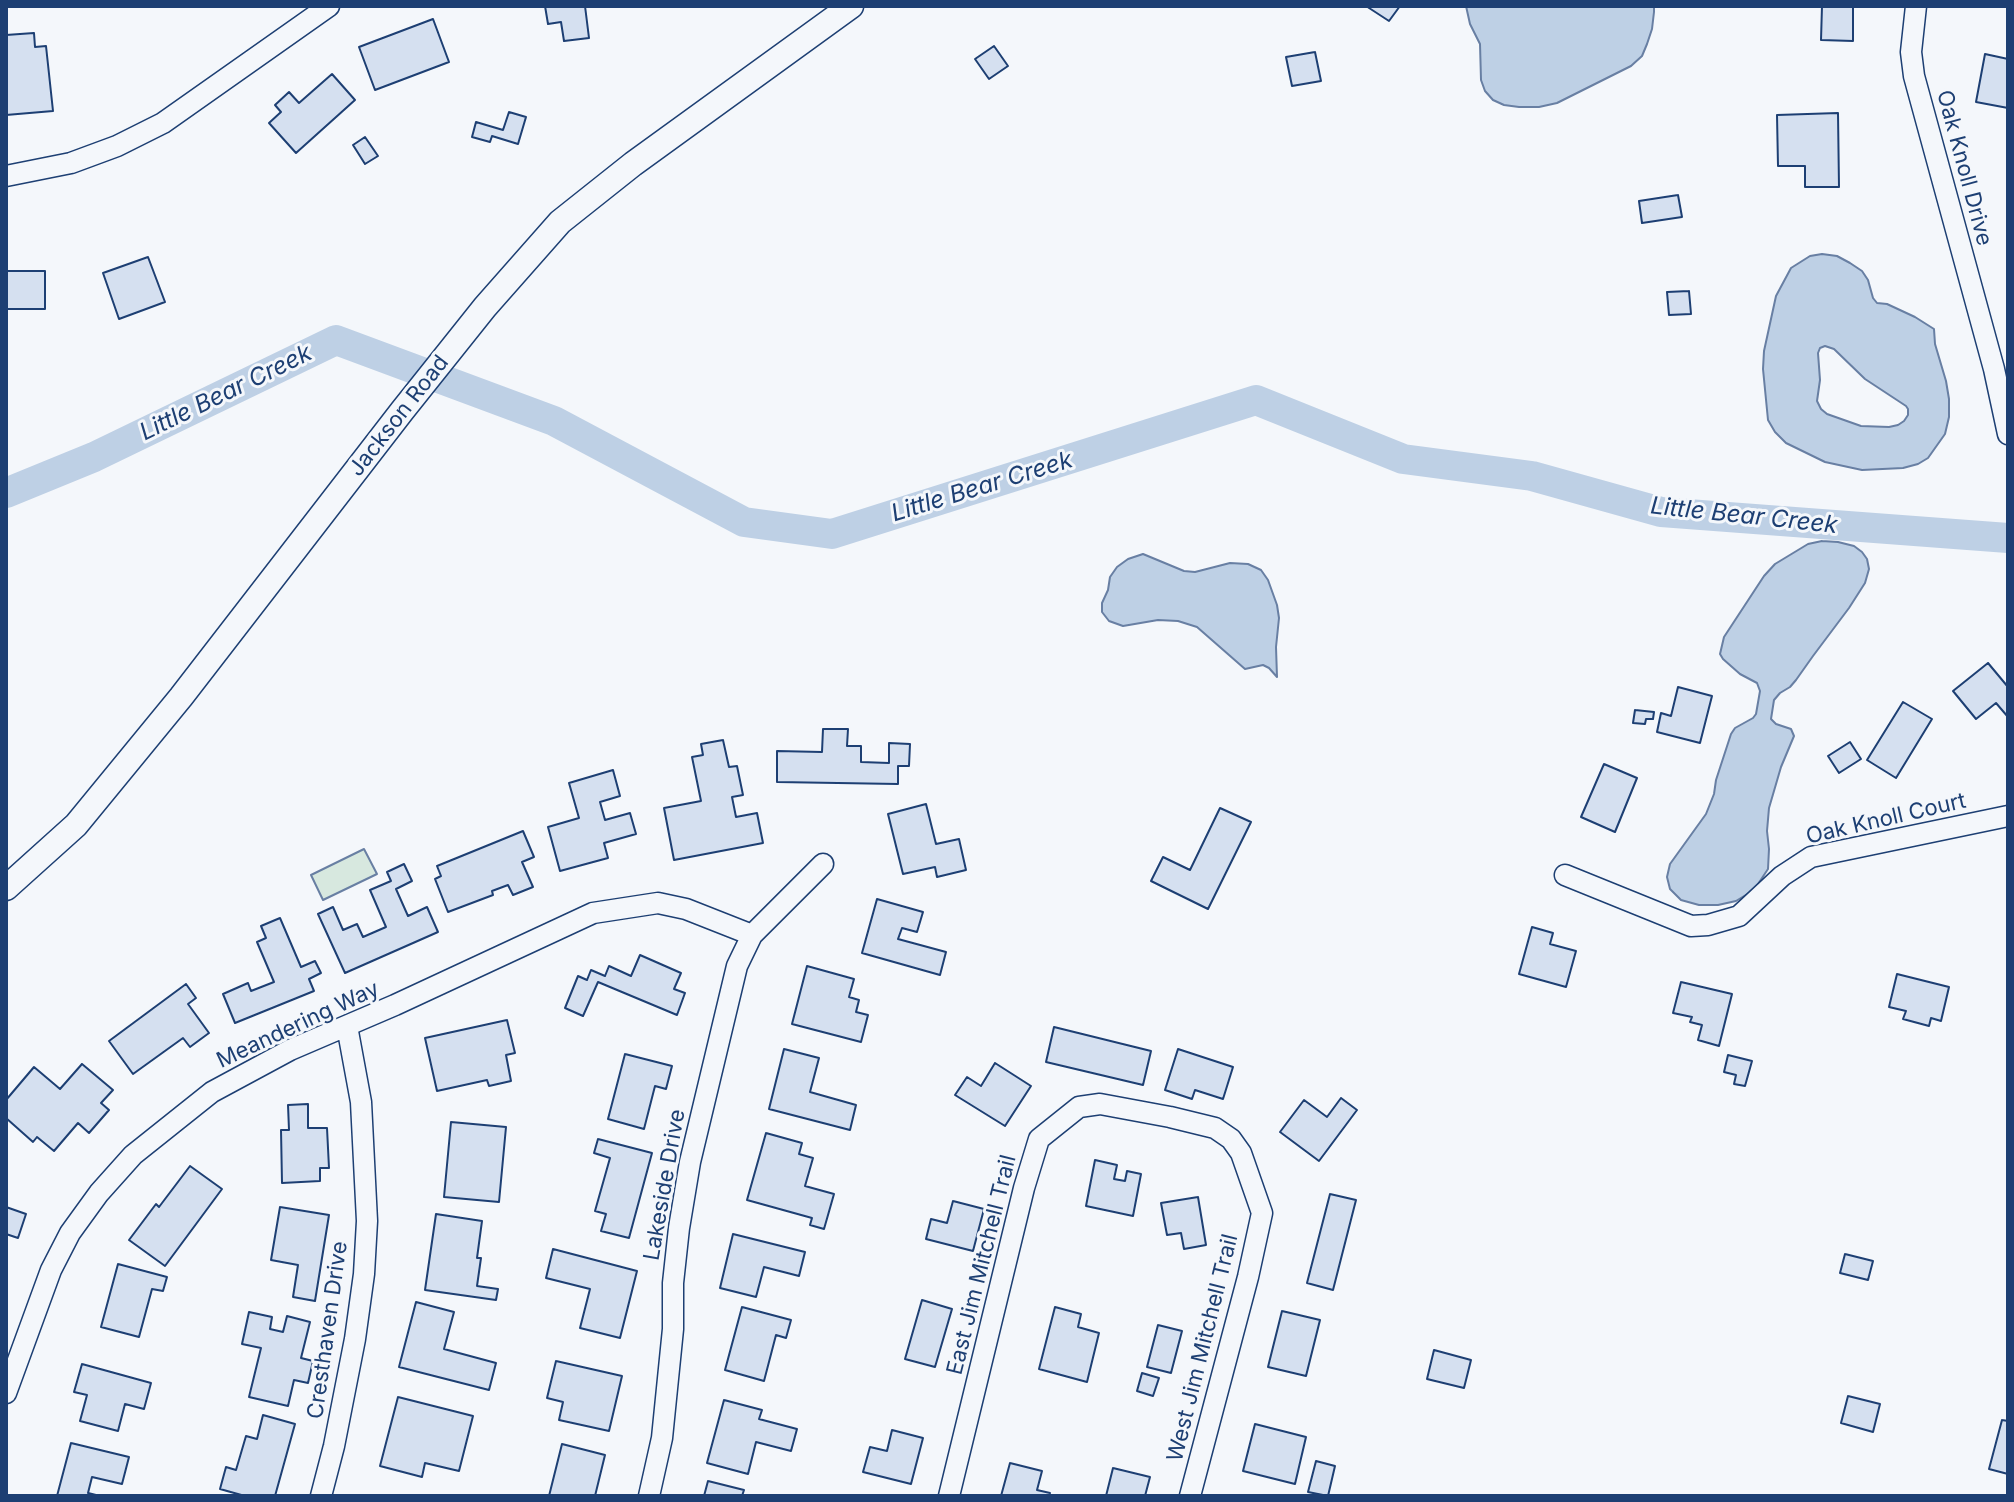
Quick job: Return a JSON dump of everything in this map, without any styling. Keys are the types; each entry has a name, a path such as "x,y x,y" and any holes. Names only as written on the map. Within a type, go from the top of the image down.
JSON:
{"main road":[{"name":"Jackson Road","path":"6,888 76,825 181,697 460,338 560,222 633,164 851,6"}],"street":[{"path":"6,176 71,163 117,146 163,123 329,6"},
{"name":"Oak Knoll Drive","path":"1916,6 1911,52 1914,76 1994,369 2008,434"},
{"name":"Oak Knoll Court","path":"1565,875 1661,916 1691,926 1708,925 1739,916 1782,876 1811,857 2008,816"},
{"path":"752,935 823,864"},
{"name":"Meandering Way","path":"6,1393 51,1270 70,1233 99,1193 133,1155 212,1092 290,1050 593,913 658,903 686,909 752,935"},
{"name":"Lakeside Drive","path":"649,1496 662,1438 673,1329 673,1283 690,1162 737,966 752,935"},
{"name":"Cresthaven Drive","path":"321,1496 355,1339 367,1221 361,1102 347,1026"},
{"name":"East Jim Mitchell Trail","path":"949,1496 1024,1188 1039,1139 1079,1107 1100,1104 1170,1117"},
{"name":"West Jim Mitchell Trail","path":"1170,1117 1215,1128 1231,1139 1241,1153 1262,1213 1190,1496"}],"shaded area":[{"path":"364,849 377,874 323,900 311,875"}],"water":[{"path":"1466,6 1654,6 1654,12 1652,29 1642,56 1631,66 1557,103 1519,107 1493,100 1485,91 1481,80 1480,44 1470,24"},
{"path":"1810,256 1837,256 1850,263 1862,271 1877,303 1887,304 1934,329 1946,381 1949,417 1945,434 1928,458 1918,464 1862,470 1825,462 1786,443 1768,420 1764,351 1776,296 1791,268","holes":["1825,346 1834,349 1865,379 1906,406 1908,415 1904,421 1889,427 1861,426 1821,409 1817,401 1820,380 1818,353"]},
{"path":"1822,541 1854,546 1867,559 1869,569 1865,583 1849,608 1796,680 1774,700 1771,719 1791,729 1794,736 1769,808 1768,869 1754,890 1736,901 1699,905 1681,900 1670,889 1667,877 1670,864 1706,814 1731,734 1756,714 1760,691 1757,683 1740,674 1723,659 1720,654 1724,637 1775,564 1808,544"},
{"path":"1143,554 1184,571 1195,572 1230,563 1248,564 1261,570 1268,580 1279,618 1277,677 1263,665 1245,669 1197,627 1178,621 1158,620 1123,626 1109,621 1102,612 1102,603 1110,577 1128,559"}],"building":[{"path":"545,6 585,6 589,38 564,41 561,22 548,24"},
{"path":"1366,6 1400,6 1389,21"},
{"path":"1822,6 1853,6 1853,41 1821,40"},
{"path":"433,19 449,62 375,90 359,47"},
{"path":"34,33 35,47 46,46 53,111 6,115 6,35"},
{"path":"994,46 1008,66 989,79 975,59"},
{"path":"1315,52 1321,81 1292,86 1286,57"},
{"path":"1985,54 2008,59 2008,108 1976,102"},
{"path":"332,74 355,100 296,153 269,123 281,112 275,105 289,92 299,103"},
{"path":"509,112 526,117 518,144 492,136 490,142 472,137 476,122 503,130"},
{"path":"1838,113 1839,187 1805,187 1805,166 1778,166 1777,115"},
{"path":"365,137 378,156 365,164 353,145"},
{"path":"1678,195 1682,217 1642,223 1639,201"},
{"path":"148,257 165,302 119,319 103,273"},
{"path":"6,271 45,271 45,309 6,309"},
{"path":"1689,291 1691,314 1669,315 1667,292"},
{"path":"1988,663 2008,687 2008,717 1996,703 1976,719 1953,691"},
{"path":"1678,687 1712,696 1700,743 1657,732 1661,713 1671,716"},
{"path":"1903,702 1932,719 1896,778 1867,760"},
{"path":"1635,710 1654,712 1653,719 1646,719 1645,724 1633,723"},
{"path":"823,729 848,729 847,746 861,746 861,762 889,763 889,743 910,744 909,766 898,766 898,784 777,782 777,751 822,752"},
{"path":"723,740 729,767 737,766 743,795 732,797 736,817 757,813 763,843 674,860 664,808 701,801 692,757 703,755 701,744"},
{"path":"1850,742 1861,759 1839,773 1828,756"},
{"path":"1604,764 1637,778 1615,832 1581,817"},
{"path":"613,770 620,796 600,802 605,820 630,813 636,834 604,843 608,858 560,871 548,827 579,818 569,783"},
{"path":"926,804 936,844 959,839 966,870 937,877 935,867 903,874 888,814"},
{"path":"1220,808 1251,822 1208,909 1151,881 1163,857 1190,870"},
{"path":"523,831 534,857 522,862 533,887 513,895 508,885 492,891 493,895 448,912 435,879 441,876 437,866"},
{"path":"404,864 412,881 396,889 408,916 427,907 438,932 345,973 318,914 333,907 343,930 357,924 363,937 386,927 370,890 391,881 387,872"},
{"path":"877,899 923,912 917,932 902,928 898,939 946,952 940,975 862,953"},
{"path":"280,918 301,967 315,961 321,973 309,979 314,991 235,1023 223,994 248,983 251,991 274,982 257,942 266,938 261,926"},
{"path":"1532,927 1553,933 1550,944 1576,951 1566,987 1519,974"},
{"path":"640,955 681,973 674,989 685,993 677,1015 598,982 583,1016 565,1008 578,976 587,980 591,970 605,976 609,966 631,976"},
{"path":"807,966 854,979 849,997 859,1000 856,1012 868,1015 861,1042 792,1024"},
{"path":"1897,974 1949,987 1941,1021 1931,1018 1929,1026 1903,1019 1906,1011 1889,1007"},
{"path":"1681,982 1732,994 1719,1046 1698,1040 1702,1025 1690,1022 1692,1017 1673,1013"},
{"path":"186,984 196,998 188,1004 209,1033 190,1047 183,1038 133,1074 109,1041"},
{"path":"507,1020 515,1053 506,1055 511,1081 489,1086 487,1080 437,1091 425,1038"},
{"path":"1054,1027 1151,1051 1143,1085 1046,1062"},
{"path":"784,1049 819,1058 810,1092 856,1105 850,1130 769,1109"},
{"path":"1178,1049 1233,1067 1223,1099 1195,1090 1192,1099 1165,1090"},
{"path":"625,1054 672,1066 666,1089 655,1086 644,1129 608,1119"},
{"path":"1728,1055 1752,1061 1745,1086 1734,1084 1736,1075 1724,1072"},
{"path":"995,1063 1031,1086 1005,1126 955,1095 967,1077 981,1086"},
{"path":"82,1064 113,1090 101,1103 109,1110 89,1133 78,1123 54,1151 37,1137 33,1142 6,1118 6,1100 34,1067 60,1089"},
{"path":"1341,1098 1357,1110 1319,1161 1280,1132 1304,1100 1327,1117"},
{"path":"308,1104 308,1128 327,1128 329,1168 320,1168 320,1181 282,1183 281,1130 289,1130 288,1105"},
{"path":"451,1122 506,1127 499,1202 444,1197"},
{"path":"766,1133 802,1143 799,1154 813,1158 805,1186 834,1194 824,1229 810,1225 812,1218 747,1200"},
{"path":"598,1139 652,1153 629,1238 601,1231 606,1214 595,1211 610,1158 594,1153"},
{"path":"1095,1160 1117,1165 1114,1179 1125,1181 1127,1171 1141,1174 1133,1216 1086,1206"},
{"path":"190,1166 222,1189 165,1266 129,1240"},
{"path":"1330,1194 1356,1200 1333,1290 1307,1283"},
{"path":"1198,1197 1206,1245 1184,1249 1181,1233 1167,1235 1161,1203"},
{"path":"953,1201 984,1209 973,1251 926,1239 931,1219 947,1223"},
{"path":"6,1207 26,1214 18,1238 6,1234"},
{"path":"280,1207 329,1215 315,1301 293,1297 298,1265 271,1260"},
{"path":"436,1214 482,1221 477,1286 498,1289 496,1300 425,1290"},
{"path":"733,1234 805,1252 799,1276 764,1267 756,1297 720,1288"},
{"path":"553,1249 637,1271 620,1338 580,1328 590,1289 546,1278"},
{"path":"1845,1254 1873,1261 1868,1280 1840,1273"},
{"path":"118,1264 167,1277 163,1291 152,1289 139,1337 101,1327"},
{"path":"922,1300 952,1309 935,1367 905,1359"},
{"path":"416,1302 454,1312 444,1349 496,1363 489,1390 399,1367"},
{"path":"742,1307 791,1320 786,1338 776,1335 764,1381 725,1370"},
{"path":"1055,1307 1081,1314 1078,1327 1099,1333 1087,1382 1039,1369"},
{"path":"1282,1311 1320,1320 1306,1376 1268,1367"},
{"path":"249,1312 272,1317 270,1329 283,1332 287,1316 310,1322 301,1358 313,1361 308,1383 294,1380 288,1406 249,1397 261,1348 242,1344"},
{"path":"1158,1325 1182,1331 1171,1373 1147,1367"},
{"path":"1434,1350 1471,1360 1464,1388 1427,1379"},
{"path":"556,1361 622,1376 609,1431 559,1420 563,1402 547,1398"},
{"path":"82,1364 151,1383 144,1409 125,1404 118,1431 80,1421 87,1395 74,1392"},
{"path":"1142,1373 1159,1378 1153,1396 1137,1391"},
{"path":"1848,1396 1880,1404 1873,1432 1841,1423"},
{"path":"398,1397 473,1416 459,1471 425,1463 422,1477 380,1466"},
{"path":"724,1400 762,1410 759,1419 797,1429 791,1451 756,1442 748,1474 707,1463"},
{"path":"263,1415 295,1424 275,1496 245,1496 220,1489 226,1467 236,1470 246,1436 257,1439"},
{"path":"2002,1420 2008,1421 2008,1474 1989,1469"},
{"path":"1255,1424 1306,1437 1295,1484 1243,1471"},
{"path":"892,1430 923,1438 911,1484 863,1472 870,1447 887,1451"},
{"path":"71,1443 129,1457 122,1484 92,1477 88,1493 100,1496 57,1496"},
{"path":"562,1444 605,1455 595,1496 549,1496"},
{"path":"1316,1461 1335,1466 1328,1496 1308,1492"},
{"path":"1010,1463 1042,1471 1037,1490 1050,1493 1049,1496 1001,1496"},
{"path":"1113,1468 1150,1477 1145,1496 1106,1496"},
{"path":"708,1481 744,1490 742,1496 704,1496"}],"waterway":[{"name":"Little Bear Creek","path":"6,493 94,457 336,340 554,421 744,522 832,534 1256,400 1403,459 1532,476 1661,512 2008,538"}]}
